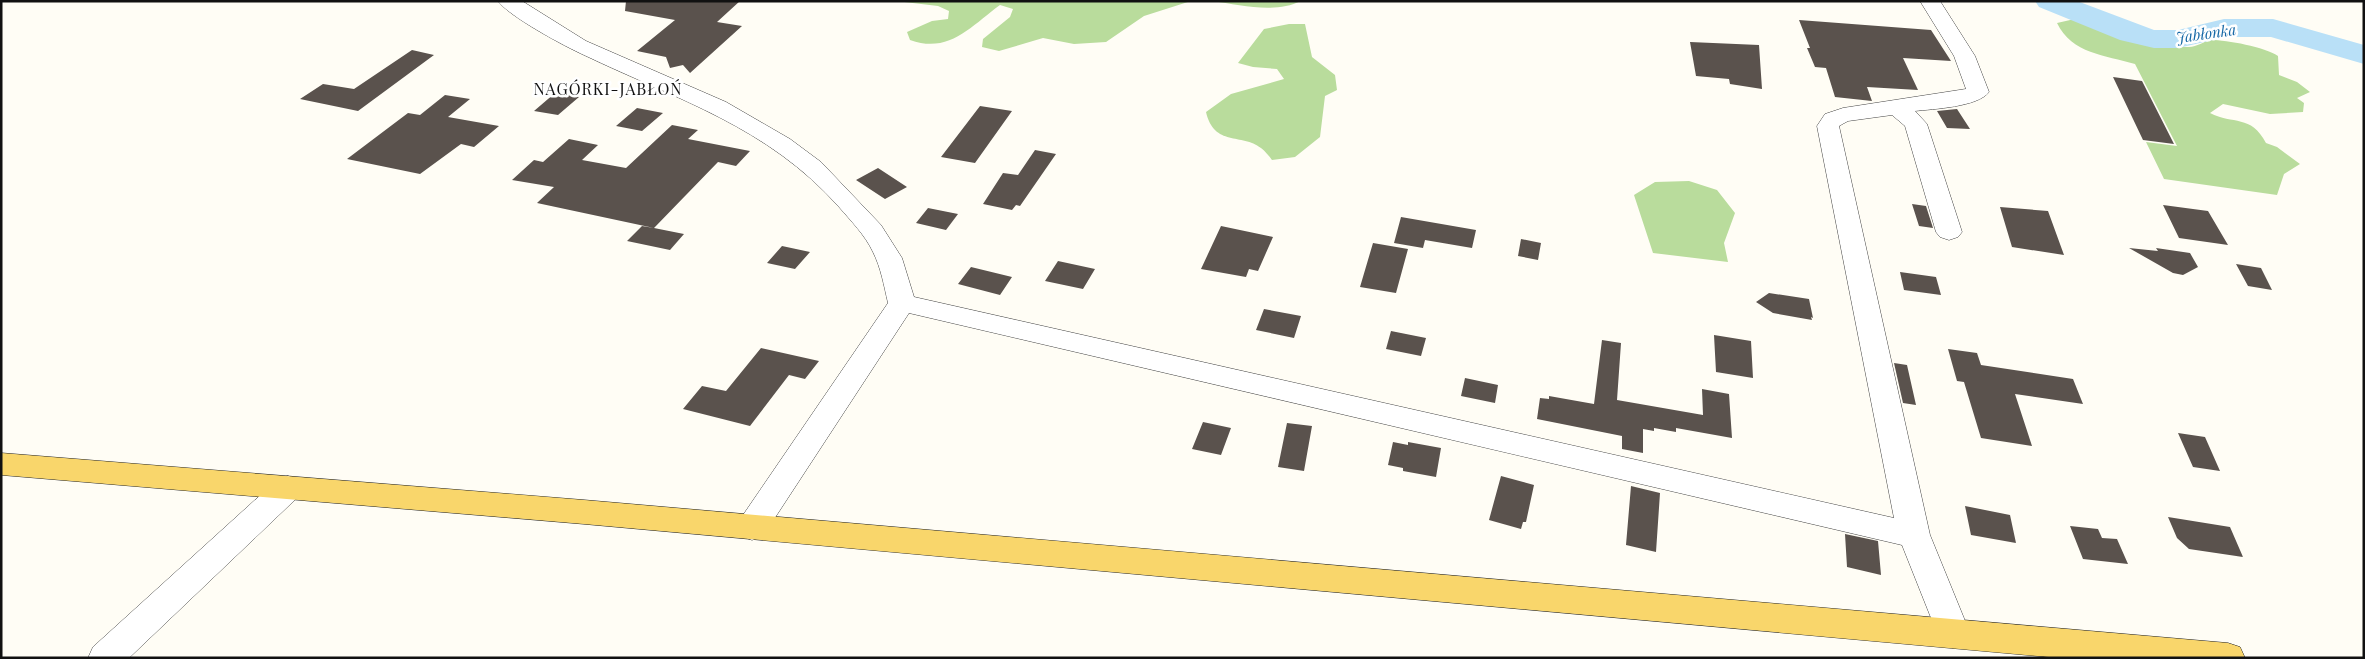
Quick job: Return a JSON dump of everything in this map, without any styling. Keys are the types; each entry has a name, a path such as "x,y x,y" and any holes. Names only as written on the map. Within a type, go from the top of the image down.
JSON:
{"main road":[{"path":"1,464 752,527 1953,634 2159,655 2228,658"}],"street":[{"path":"508,1 578,44 714,103 760,128 797,152 827,179 860,216 886,252 902,303"},
{"path":"1930,1 1954,37 1970,68 1978,92 1967,97 1842,115 1834,119 1828,126 1914,535 1953,634"},
{"path":"1898,108 1916,124 1949,232"},
{"path":"752,527 902,303"},
{"path":"902,303 1914,535"},
{"path":"105,658 288,488"}],"green space":[{"path":"896,1 1191,1 1144,16 1106,42 1074,44 1043,38 999,51 982,47 983,39 1010,17 1013,9 1000,5 958,36 936,44 910,40 907,32 932,21 948,19 949,11 938,6"},
{"path":"1212,1 1301,1 1291,5 1269,8"},
{"path":"2079,18 2162,45 2189,47 2211,40 2218,40 2255,47 2278,56 2279,75 2297,82 2310,92 2297,98 2304,103 2303,112 2270,114 2223,104 2210,113 2218,117 2248,124 2260,134 2266,143 2277,147 2300,164 2284,174 2277,195 2164,179 2146,142 2177,146 2135,64 2090,52 2071,41 2057,23"},
{"path":"1289,24 1305,24 1312,57 1335,75 1337,90 1325,96 1320,137 1295,157 1272,160 1262,149 1254,144 1229,138 1215,130 1206,112 1231,94 1284,79 1277,69 1253,67 1238,63 1264,29"},
{"path":"1689,181 1717,190 1735,213 1724,243 1728,262 1653,253 1634,195 1655,182"}],"building":[{"path":"626,1 740,1 717,22 742,26 690,73 683,65 670,68 666,57 637,51 675,20 625,11"},
{"path":"1799,20 1931,30 1951,61 1903,58 1918,90 1867,87 1872,101 1835,97 1826,68 1815,67"},
{"path":"1690,42 1759,45 1762,89 1730,84 1729,79 1696,76"},
{"path":"412,50 434,55 358,111 300,99 323,84 354,89"},
{"path":"2113,77 2142,81 2174,144 2143,140"},
{"path":"555,93 579,97 558,115 534,111"},
{"path":"445,95 470,99 448,117 499,126 474,147 461,144 420,174 347,159 408,113 420,115"},
{"path":"980,106 1012,111 975,163 941,157"},
{"path":"637,108 663,113 642,131 616,126"},
{"path":"1957,109 1970,129 1947,128 1937,111"},
{"path":"672,125 698,130 688,139 750,151 736,166 718,162 654,228 537,203 554,187 512,180 534,160 543,162 569,139 598,145 582,160 626,168"},
{"path":"1035,150 1056,154 1020,206 1016,205 1012,210 983,204 1003,173 1018,175"},
{"path":"878,168 907,187 885,199 856,180"},
{"path":"1912,204 1926,206 1933,228 1919,226"},
{"path":"2163,205 2208,211 2228,245 2179,238"},
{"path":"2000,207 2048,211 2064,255 2012,247"},
{"path":"928,208 958,214 946,230 916,223"},
{"path":"1401,217 1476,230 1472,248 1425,240 1423,248 1394,243"},
{"path":"642,226 684,234 670,250 627,241"},
{"path":"1221,226 1273,237 1258,271 1249,269 1246,277 1201,269"},
{"path":"1521,239 1541,243 1538,260 1518,256"},
{"path":"1373,243 1408,249 1396,293 1360,287"},
{"path":"782,246 810,252 795,269 767,263"},
{"path":"2129,248 2158,251 2156,248 2190,253 2198,267 2183,275 2173,273"},
{"path":"1058,261 1095,269 1083,289 1045,281"},
{"path":"2236,264 2261,268 2272,290 2248,286"},
{"path":"971,267 1012,277 1000,295 958,284"},
{"path":"1900,272 1936,277 1941,295 1904,290"},
{"path":"1769,293 1809,299 1812,320 1773,313 1756,302"},
{"path":"1264,309 1301,316 1294,338 1256,330"},
{"path":"1391,331 1426,338 1421,356 1386,349"},
{"path":"1714,335 1751,341 1753,378 1716,372"},
{"path":"1602,340 1621,343 1617,400 1703,415 1702,389 1729,394 1732,438 1676,428 1676,432 1654,428 1654,431 1643,429 1643,453 1622,449 1622,436 1537,419 1540,398 1549,399 1549,396 1594,404"},
{"path":"761,348 819,361 805,379 789,375 750,426 683,409 702,386 726,391"},
{"path":"1948,349 1977,353 1981,365 2073,379 2083,404 2015,394 2032,446 1981,438 1964,382 1957,381"},
{"path":"1894,363 1907,365 1916,405 1903,403"},
{"path":"1465,378 1498,385 1495,403 1461,396"},
{"path":"1203,422 1231,428 1221,455 1192,449"},
{"path":"1287,423 1312,426 1304,471 1278,467"},
{"path":"2178,433 2205,437 2220,471 2193,467"},
{"path":"1393,442 1408,445 1408,442 1441,448 1436,477 1403,471 1403,468 1388,465"},
{"path":"1501,476 1534,485 1526,522 1523,522 1521,529 1489,520"},
{"path":"1631,486 1660,493 1656,552 1626,545"},
{"path":"1965,506 2010,515 2016,543 1971,535"},
{"path":"2168,517 2230,527 2243,557 2189,549 2177,538"},
{"path":"2070,526 2098,529 2102,538 2117,539 2128,564 2083,559"},
{"path":"1845,534 1878,541 1881,575 1847,567"}],"waterway":[{"name":"Jabłonka","path":"2050,1 2131,33 2154,39 2178,39 2224,28 2273,28 2364,55"}],"district":[{"name":"NAGÓRKI-JABŁOŃ","path":"608,88"}]}
